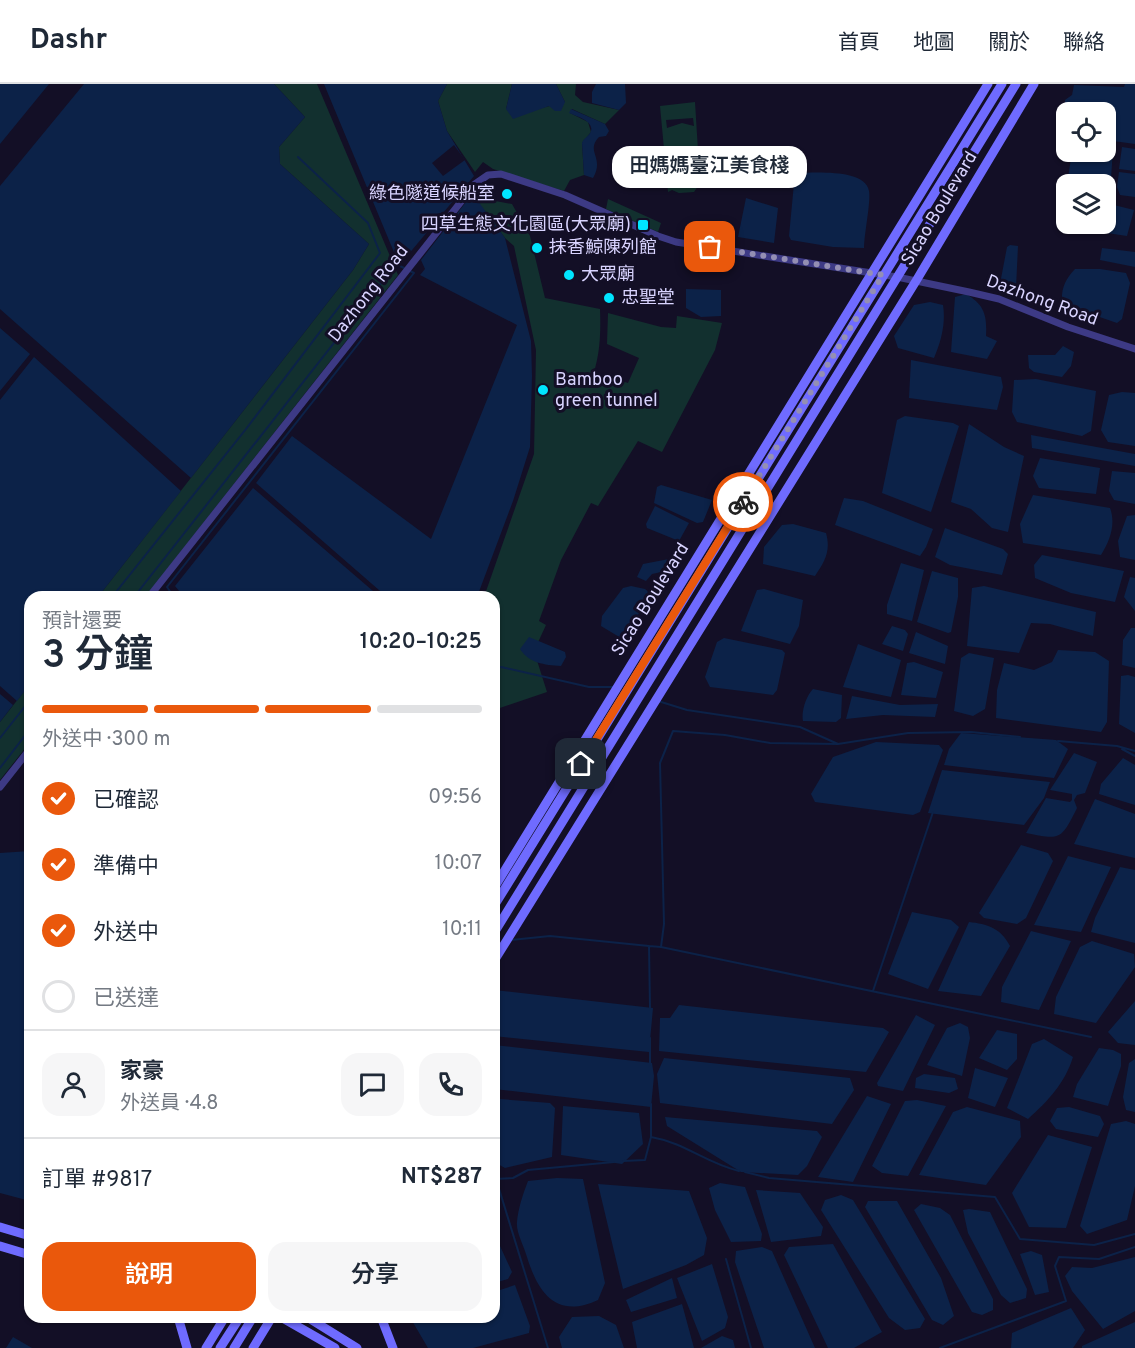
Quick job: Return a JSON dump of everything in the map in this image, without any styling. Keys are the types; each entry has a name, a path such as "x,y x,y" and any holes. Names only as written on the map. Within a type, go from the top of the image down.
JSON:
{"street":[{"name":"Sicao Boulevard","path":"500,878 988,84"},
{"name":"Sicao Boulevard","path":"500,896 1002,84"},
{"name":"Sicao Boulevard","path":"500,923 1016,84"},
{"name":"Sicao Boulevard","path":"500,951 916,281 1034,84"},
{"name":"Dazhong Road","path":"154,591 475,184 488,175 501,174 539,185 676,242 897,277 999,299 1077,331 1135,349"},
{"path":"0,787 24,757"},
{"path":"0,1227 24,1234"},
{"path":"0,1246 24,1253"},
{"path":"180,1323 187,1348"},
{"path":"206,1348 221,1323"},
{"path":"220,1348 236,1323"},
{"path":"234,1348 250,1323"},
{"path":"253,1348 268,1323"},
{"path":"291,1323 335,1348"},
{"path":"317,1323 357,1348"},
{"path":"383,1323 393,1348"}],"green space":[{"path":"274,84 317,84 398,275 150,591 103,591 353,270 369,244 280,164 279,147 305,117"},
{"path":"447,84 512,84 506,109 538,109 565,102 556,84 576,84 575,95 583,102 619,110 605,124 572,109 570,113 588,122 591,132 582,143 584,175 570,180 564,191 493,169 483,162 475,172 447,131 438,101"},
{"path":"695,102 700,183 694,192 679,193 672,190 668,192 660,106","holes":["693,118 694,126 682,123 667,128 666,120"]},
{"path":"474,197 512,204 530,236 545,298 600,309 599,347 590,383 596,373 628,383 639,358 607,344 608,313 661,327 676,328 677,316 722,323 715,350 662,452 638,441 598,506 591,503 561,560 539,621 546,625 534,651 547,692 500,708 500,591 486,591 534,454 536,350 514,246 505,238"},
{"path":"608,199 661,223 658,232 606,209"},
{"path":"24,692 24,750 0,780 0,722"}],"water":[{"path":"0,84 49,84 0,144"},
{"path":"84,84 274,84 305,117 279,147 280,164 369,244 353,270 191,478 0,309 0,186"},
{"path":"324,84 447,84 438,101 447,131 474,176 402,262 396,257"},
{"path":"512,84 556,84 565,102 561,111 555,111 549,106 513,119 506,109"},
{"path":"596,84 625,84 626,103 619,110 592,103 592,92"},
{"path":"1125,84 1135,84 1135,144 1116,141 1116,102 1065,102 1072,95 1074,85 1124,87"},
{"path":"571,109 605,124 609,131 606,136 599,137 595,142 597,165 593,178 584,175 582,143 590,133 591,127 584,119 569,113"},
{"path":"1122,147 1135,149 1135,171 1119,169"},
{"path":"1070,162 1112,162 1111,174 1069,174"},
{"path":"1119,172 1135,174 1135,197 1120,195 1117,187"},
{"path":"795,173 837,173 858,178 865,184 869,196 864,248 833,247 791,240 789,236"},
{"path":"746,198 778,208 774,243 738,237"},
{"path":"478,201 505,238 531,341 530,447 513,501 479,591 380,591 256,483 292,436 431,539 517,325 420,275 425,269 421,260 466,202"},
{"path":"1116,206 1134,210 1127,236 1114,234 1116,234"},
{"path":"1018,246 1016,288 1000,284 1007,247"},
{"path":"1102,248 1135,252 1135,267 1100,260"},
{"path":"1075,269 1100,269 1126,273 1130,283 1122,319 1117,323 1062,304 1064,285"},
{"path":"686,289 721,290 721,316 701,317 686,308"},
{"path":"966,294 977,302 984,312 986,336 997,341 987,359 951,352 955,297"},
{"path":"930,302 943,305 944,312 939,346 934,358 898,348 894,336 914,305"},
{"path":"0,328 30,354 0,391"},
{"path":"1063,346 1074,352 1071,366 1062,377 1034,372 1029,368 1028,355 1055,355"},
{"path":"34,357 181,491 103,591 24,591 24,692 17,701 0,686 0,400"},
{"path":"911,360 1001,377 1003,387 997,410 909,398"},
{"path":"1036,379 1096,391 1091,431 1082,436 1017,422 1012,412 1014,380"},
{"path":"1122,392 1135,393 1135,446 1108,442 1101,430 1109,395"},
{"path":"905,416 953,423 959,426 931,512 882,493 897,420"},
{"path":"969,424 1004,447 1024,456 1008,532 992,528 971,509 951,502"},
{"path":"1031,435 1135,454 1135,466 1032,448"},
{"path":"1040,458 1100,468 1096,494 1039,488 1033,476"},
{"path":"1112,471 1135,473 1135,504 1114,500 1109,491"},
{"path":"661,485 712,500 703,522 697,523 654,503 657,487"},
{"path":"253,488 373,591 179,591 175,586"},
{"path":"1033,495 1110,508 1111,532 1101,555 1023,543 1020,524"},
{"path":"844,498 863,501 933,529 920,556 835,525"},
{"path":"655,506 689,523 679,541 647,528 646,524"},
{"path":"1135,515 1135,560 1120,557 1118,541 1127,516"},
{"path":"793,524 826,533 828,545 826,556 815,576 763,564 764,547 782,525"},
{"path":"945,528 1003,549 1008,554 1002,575 950,565 935,557"},
{"path":"1042,555 1124,571 1115,602 1071,593 1035,578 1034,565"},
{"path":"669,559 670,565 666,571 652,574 646,581 637,577 643,564"},
{"path":"901,563 924,570 912,621 887,614 887,605"},
{"path":"932,571 958,578 958,597 951,632 948,633 917,622"},
{"path":"1130,577 1135,578 1135,611 1124,597"},
{"path":"631,586 645,589 650,593 627,635 621,638 601,626 602,616 623,588"},
{"path":"984,586 1096,612 1093,636 1050,624 1031,623 1019,653 967,646 972,588"},
{"path":"764,589 803,600 799,626 790,644 741,631 757,590"},
{"path":"892,626 905,630 908,634 903,651 882,644"},
{"path":"1131,628 1135,628 1135,668 1122,665 1123,640"},
{"path":"916,632 948,646 945,664 909,653"},
{"path":"529,637 565,652 566,657 561,666 538,662 524,654 520,649"},
{"path":"724,638 782,650 785,653 777,690 773,695 710,687 705,677 717,642"},
{"path":"858,644 901,660 891,697 843,687"},
{"path":"1058,650 1095,652 1109,661 1107,722 1101,732 996,718 997,690 1004,663 1034,670 1052,662"},
{"path":"969,653 994,658 985,709 973,716 954,711 961,658"},
{"path":"914,662 943,672 936,698 901,695 907,663"},
{"path":"1121,676 1135,677 1135,733 1119,724"},
{"path":"813,689 842,695 841,718 836,722 803,721 805,704"},
{"path":"0,694 13,705 0,722"},
{"path":"852,696 900,705 938,704 935,717 883,715 846,719"},
{"path":"961,733 1056,740 1068,749 1054,778 944,765 949,749"},
{"path":"876,742 939,745 943,750 920,812 913,815 815,802 811,794 833,757"},
{"path":"1074,753 1097,762 1085,793 1077,795 1074,800 1077,808 1067,826 1063,832 1053,837 1026,833 1046,798 1070,802 1072,800 1072,794 1050,790"},
{"path":"1123,758 1135,765 1135,805 1099,794 1101,784"},
{"path":"942,770 1050,782 1044,798 1024,825 928,813"},
{"path":"1095,799 1135,814 1135,858 1074,844"},
{"path":"1021,845 1048,853 1053,861 1026,918 1017,924 984,918 979,913"},
{"path":"24,851 24,1199 0,1193 0,853"},
{"path":"1068,856 1111,867 1081,932 1034,925"},
{"path":"1120,867 1135,870 1135,943 1091,932 1095,918"},
{"path":"912,912 951,920 959,927 928,989 888,974"},
{"path":"969,922 993,928 1010,946 981,996 938,991"},
{"path":"1031,931 1071,941 1039,1010 1001,1002 1002,987"},
{"path":"1092,941 1134,954 1135,967 1096,1023 1054,1014 1056,997 1080,947"},
{"path":"500,991 653,1008 649,1052 500,1037"},
{"path":"1135,1001 1135,1045 1118,1043 1108,1032"},
{"path":"679,1005 883,1028 889,1032 866,1072 659,1051 660,1018 670,1018"},
{"path":"916,1015 935,1025 903,1091 878,1086 877,1083"},
{"path":"960,1023 968,1027 970,1038 962,1076 927,1065 947,1028"},
{"path":"997,1030 1017,1034 1017,1059 1007,1070 979,1058"},
{"path":"1044,1039 1073,1057 1055,1091 1028,1119 1007,1108 1032,1044"},
{"path":"500,1046 652,1063 654,1076 651,1107 500,1090"},
{"path":"1099,1048 1121,1054 1121,1066 1108,1106 1073,1097 1077,1084"},
{"path":"664,1058 850,1078 854,1090 832,1124 660,1103 657,1074"},
{"path":"1135,1059 1135,1112 1126,1110 1123,1097 1129,1063"},
{"path":"975,1068 1008,1078 995,1107 968,1098"},
{"path":"924,1074 955,1078 958,1089 949,1093 915,1088 916,1078"},
{"path":"867,1096 891,1104 853,1182 818,1177"},
{"path":"500,1099 550,1103 555,1108 552,1157 505,1168 500,1165"},
{"path":"917,1100 946,1106 908,1176 882,1173 872,1166 905,1101"},
{"path":"563,1106 639,1113 643,1144 622,1164 561,1155"},
{"path":"967,1107 1020,1121 1021,1137 986,1185 919,1175 953,1112"},
{"path":"1069,1107 1100,1116 1104,1124 1098,1137 1056,1129 1050,1121 1057,1108"},
{"path":"665,1117 817,1131 822,1137 807,1166 798,1175 741,1172 667,1126"},
{"path":"1126,1121 1135,1124 1135,1186 1127,1220 1087,1234 1080,1226 1111,1124"},
{"path":"1048,1135 1092,1147 1066,1228 1029,1227 1012,1193"},
{"path":"557,1178 583,1179 605,1283 598,1300 583,1305 559,1304 542,1290 530,1267 518,1230 518,1212 528,1181"},
{"path":"720,1183 745,1187 762,1234 761,1241 731,1242 715,1210 709,1188"},
{"path":"598,1184 689,1191 707,1238 704,1255 686,1265 623,1289"},
{"path":"756,1190 800,1193 823,1227 821,1236 771,1242"},
{"path":"841,1195 853,1200 925,1319 920,1328 905,1330 889,1318 821,1210 825,1200"},
{"path":"868,1201 897,1201 941,1278 954,1316 943,1325 932,1320 865,1207"},
{"path":"921,1204 940,1208 950,1215 993,1299 993,1310 982,1315 972,1312 914,1210"},
{"path":"963,1210 990,1212 1027,1289 1026,1298 1010,1303 1001,1295 968,1233"},
{"path":"833,1244 882,1332 854,1348 828,1348 784,1255 789,1247"},
{"path":"500,1246 512,1272 508,1279 500,1281"},
{"path":"762,1247 772,1251 815,1348 764,1348 735,1262 736,1251"},
{"path":"1031,1251 1042,1255 1049,1292 1035,1295 1020,1254"},
{"path":"1135,1257 1135,1311 1103,1329 1072,1291 1065,1276 1072,1267 1092,1268"},
{"path":"712,1264 728,1317 725,1328 702,1341 677,1278"},
{"path":"672,1278 677,1298 631,1312 626,1300"},
{"path":"515,1285 530,1326 529,1333 473,1348 428,1348 413,1323 500,1323 500,1290"},
{"path":"682,1304 694,1348 637,1348 632,1322"},
{"path":"1071,1308 1085,1330 1073,1348 1011,1348 1012,1333"},
{"path":"599,1316 616,1325 624,1348 562,1348 559,1337 572,1317"},
{"path":"1135,1322 1135,1348 1082,1348 1082,1346"},
{"path":"722,1336 733,1340 735,1348 701,1348"},
{"path":"13,1337 32,1348 6,1348"}],"pier":[{"path":"454,145 465,160 443,176 432,163"}],"waterway":[{"path":"117,591 246,429 380,253 368,223 298,157"},
{"path":"139,591 400,259"},
{"path":"170,591 167,587 414,273 396,264"},
{"path":"501,667 589,687 613,687"},
{"path":"658,701 687,710 800,727 838,744 908,733 971,732 1020,737"},
{"path":"0,738 24,708"},
{"path":"650,1008 649,946 661,947 664,924 660,763 673,731 725,735 770,743 838,744"},
{"path":"0,768 24,737"},
{"path":"1058,741 1117,746 1135,751"},
{"path":"1122,749 1135,756"},
{"path":"873,991 933,812"},
{"path":"511,940 550,936 649,946"},
{"path":"661,947 1091,1037"},
{"path":"650,1038 650,1065"},
{"path":"623,1161 645,1160 651,1137 651,1104"},
{"path":"651,1137 675,1144 739,1171"},
{"path":"500,1179 513,1178 528,1170 614,1162"},
{"path":"745,1172 769,1178 995,1197 1020,1239 1094,1245 1135,1234"},
{"path":"500,1192 548,1348"},
{"path":"940,1348 1066,1301 1055,1266 1059,1257 1099,1259 1135,1247"},
{"path":"726,1259 751,1348"}],"way so far":[{"path":"710,247 883,275 743,502"}],"place":[{"name":"綠色隧道候船室","path":"507,194"},
{"name":"四草生態文化園區(大眾廟)","path":"643,225"},
{"name":"田媽媽臺江美食棧","path":"710,247"},
{"name":"抹香鯨陳列館","path":"537,248"},
{"name":"大眾廟","path":"569,275"},
{"name":"忠聖堂","path":"609,298"},
{"name":"Bamboo green tunnel","path":"543,390"}],"route":[{"path":"581,764 743,502"}]}
